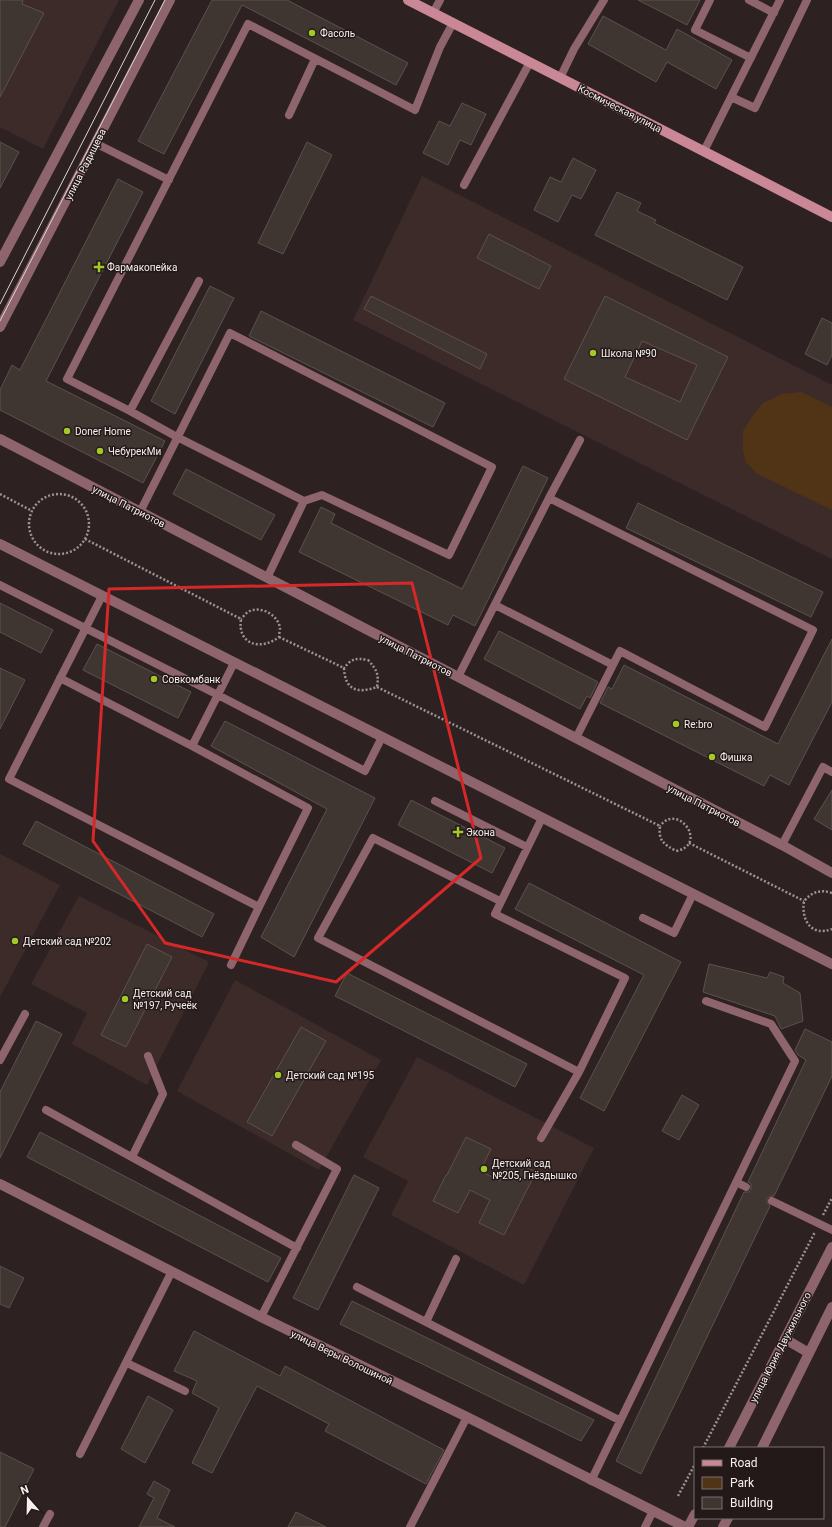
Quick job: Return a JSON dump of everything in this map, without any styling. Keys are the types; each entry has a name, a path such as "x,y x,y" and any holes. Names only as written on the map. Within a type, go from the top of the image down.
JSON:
{"main road":[{"name":"Космическая улица","path":"408,0 832,217"}],"street":[{"path":"0,262 139,0"},
{"name":"улица Радищева","path":"0,327 170,0"},
{"name":"улица Патриотов","path":"0,439 782,845 832,873"},
{"path":"0,544 832,964"},
{"name":"улица Веры Волошиной","path":"0,1184 261,1317 467,1417 687,1527"},
{"name":"улица Юрия Двужильного","path":"730,1447 832,1247"},
{"path":"762,1447 832,1307"},
{"path":"784,1339 809,1353"},
{"path":"687,1527 694,1516"}],"lane":[{"path":"433,13 440,0"},
{"path":"560,78 574,49 604,0"},
{"path":"710,0 695,30 751,58"},
{"path":"749,0 774,12"},
{"path":"704,151 780,0"},
{"path":"731,97 755,108 808,0"},
{"path":"140,512 177,437 230,333 492,467 449,555 322,495 304,501 177,437 67,379 248,24 415,110 440,47 453,23"},
{"path":"289,115 315,59"},
{"path":"464,185 530,62"},
{"path":"95,143 169,180"},
{"path":"130,411 199,281"},
{"path":"458,677 580,440"},
{"path":"549,498 813,630 765,727 620,651 576,738"},
{"path":"267,578 304,501"},
{"path":"0,585 365,771 382,738"},
{"path":"102,596 9,780 259,907"},
{"path":"494,605 612,665"},
{"path":"192,746 234,663"},
{"path":"60,678 308,808 231,965"},
{"path":"782,845 823,767 832,772"},
{"path":"435,800 527,847"},
{"path":"540,1138 579,1072 625,978 495,914 542,818"},
{"path":"500,902 372,838 318,938 579,1072"},
{"path":"643,918 674,934 693,894"},
{"path":"591,1480 795,1061 771,1024 706,1001"},
{"path":"0,1060 25,1014"},
{"path":"132,1157 164,1094 148,1056"},
{"path":"46,1110 297,1248"},
{"path":"261,1317 337,1169 296,1146"},
{"path":"736,1182 746,1187"},
{"path":"772,1200 832,1230"},
{"path":"426,1322 456,1259"},
{"path":"80,1454 172,1271"},
{"path":"357,1287 619,1420"},
{"path":"126,1363 185,1391"},
{"path":"410,1527 467,1417"},
{"path":"645,1527 653,1511"},
{"path":"43,1527 50,1514"}],"path":[{"path":"0,494 32,511"},
{"path":"55,494 65,494 74,497 82,503 87,511 90,521 89,530 85,540 79,547 70,552 60,554 41,548 34,540 30,531 29,521 32,511 38,502 55,494"},
{"path":"85,540 241,619"},
{"path":"266,610 276,618 280,627 279,637 263,646 252,644 244,638 240,628 241,619 248,612 266,610"},
{"path":"279,637 344,668"},
{"path":"377,687 378,678 376,669 368,660 359,658 350,660 344,668 344,677 347,684 354,689 363,691 377,687 660,826"},
{"path":"670,818 685,824 689,830 690,839 688,846 682,850 676,851 666,846 660,839 660,826 663,822 670,818"},
{"path":"689,843 804,901"},
{"path":"832,893 823,890 814,892 804,901 802,911 804,920 811,927 819,931 832,929"},
{"path":"704,1447 832,1198"},
{"path":"678,1496 694,1466"}],"highlighted area":[{"path":"412,583 481,858 336,982 165,943 93,841 109,589"}],"shaded area":[{"path":"0,0 119,0 43,149 0,127"},
{"name":"Школа №90","path":"422,176 832,385 832,559 353,320"},
{"name":"Детский сад №202","path":"0,854 60,885 0,997"},
{"name":"Детский сад №197, Ручеёк","path":"79,896 209,962 147,1085 72,1044 87,1013 31,984"},
{"name":"Детский сад №195","path":"235,980 381,1060 319,1170 177,1091"},
{"name":"Детский сад №205, Гнёздышко","path":"417,1057 594,1148 524,1285 391,1215 408,1181 363,1157"}],"green space":[{"path":"801,392 832,407 832,510 756,473 745,461 743,431 763,403 782,394"}],"building":[{"path":"0,0 23,0 22,4 44,13 0,97"},
{"path":"212,0 287,0 408,63 396,85 242,5 164,154 138,141"},
{"path":"638,0 700,0 687,25"},
{"path":"603,16 666,50 677,29 732,60 716,89 667,62 656,82 588,44"},
{"path":"462,103 486,114 471,145 460,140 448,165 423,153 439,121 450,126"},
{"path":"0,142 19,152 0,188"},
{"path":"307,142 332,155 283,254 258,243"},
{"path":"573,158 596,170 581,199 572,195 558,222 534,210 550,177 561,182"},
{"path":"118,179 143,192 46,381 165,441 143,483 0,410 0,390 12,365 20,370"},
{"path":"617,192 641,203 637,211 656,220 654,223 743,267 727,300 595,235"},
{"path":"489,234 551,266 539,289 477,258"},
{"path":"210,286 234,298 175,414 151,401"},
{"path":"371,296 487,354 480,369 364,309"},
{"path":"605,296 728,357 687,440 564,379","holes":["642,341 697,365 680,402 625,377"]},
{"path":"261,311 445,403 433,427 249,336"},
{"path":"822,318 832,323 832,355 827,365 805,354"},
{"path":"523,466 548,478 475,626 453,615 448,625 299,552 321,507 335,514 331,523 462,589"},
{"path":"186,469 275,515 261,540 173,494"},
{"path":"638,503 823,592 811,617 626,528"},
{"path":"0,603 53,630 41,653 0,632"},
{"path":"499,631 598,682 590,698 587,696 580,709 484,659"},
{"path":"832,639 832,702 789,785 770,775 764,786 600,703 608,687 612,689 624,665 778,744"},
{"path":"97,644 191,692 178,718 83,670"},
{"path":"0,668 25,680 0,729"},
{"path":"225,721 375,798 294,957 261,937 327,809 211,746"},
{"path":"832,790 832,830 814,819"},
{"path":"411,800 505,848 492,873 398,825"},
{"path":"36,821 214,914 202,937 23,844"},
{"path":"529,883 681,962 604,1111 580,1098 644,975 515,909"},
{"path":"147,944 172,957 126,1047 101,1035"},
{"path":"709,964 767,978 770,972 784,977 783,983 800,993 803,1021 781,1029 775,1016 703,992"},
{"path":"347,973 527,1064 515,1087 335,996"},
{"path":"36,1021 62,1034 0,1158 0,1092"},
{"path":"301,1027 326,1041 272,1136 247,1122"},
{"path":"805,1029 832,1042 832,1076 774,1196 767,1198 767,1202 770,1206 641,1474 616,1461 744,1192 749,1192 751,1189 751,1184 748,1182 806,1060 798,1055 795,1050"},
{"path":"682,1095 699,1105 679,1140 662,1131"},
{"path":"40,1132 281,1258 268,1282 27,1157"},
{"path":"466,1137 491,1149 480,1171 500,1181 511,1160 536,1172 504,1235 479,1223 490,1200 470,1190 458,1213 433,1201"},
{"path":"354,1175 379,1188 318,1310 293,1298"},
{"path":"0,1266 24,1278 9,1308 0,1304"},
{"path":"352,1301 594,1420 581,1441 340,1324"},
{"path":"194,1331 280,1376 285,1366 444,1450 426,1484 325,1431 329,1424 257,1386 212,1473 192,1463 219,1408 192,1393 197,1381 174,1371"},
{"path":"148,1396 173,1410 145,1463 121,1449"},
{"path":"0,1452 34,1469 5,1527 0,1527"},
{"path":"154,1481 170,1490 157,1518 175,1527 139,1527 154,1498 147,1494"},
{"path":"296,1512 326,1527 288,1527"}],"tram line":[{"path":"0,304 155,0"},
{"path":"0,321 165,0"}],"place":[{"name":"Фасоль","path":"312,33"},
{"name":"Фармакопейка","path":"99,267"},
{"name":"Школа №90","path":"593,353"},
{"name":"Doner Home","path":"67,431"},
{"name":"ЧебурекМи","path":"100,451"},
{"name":"Совкомбанк","path":"154,679"},
{"name":"Re:bro","path":"676,724"},
{"name":"Фишка","path":"712,757"},
{"name":"Экона","path":"458,832"},
{"name":"Детский сад №202","path":"15,941"},
{"name":"Детский сад №197, Ручеёк","path":"125,999"},
{"name":"Детский сад №195","path":"278,1075"},
{"name":"Детский сад №205, Гнёздышко","path":"484,1169"}]}
